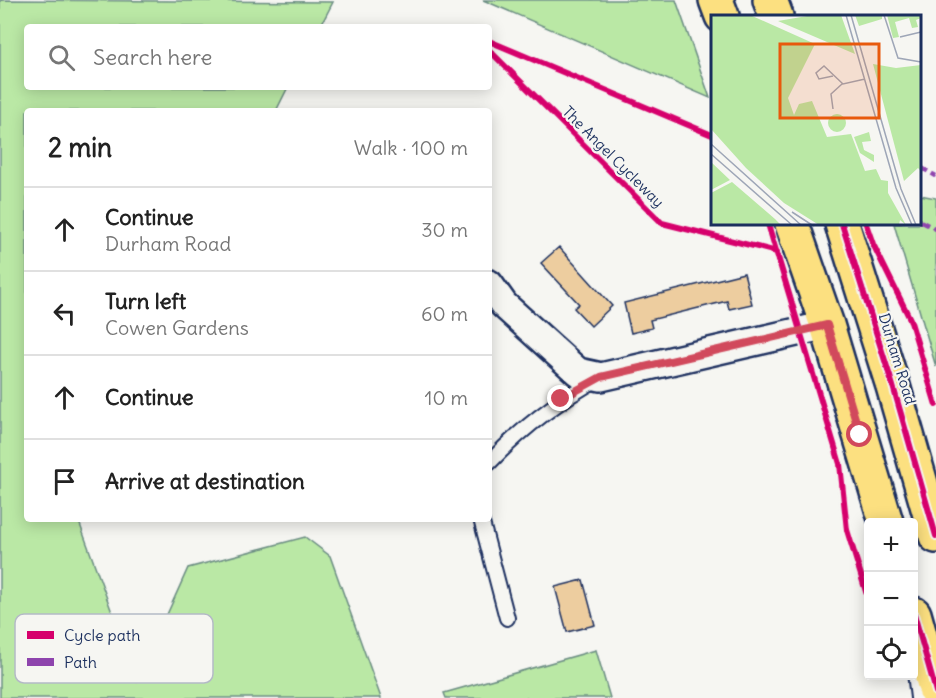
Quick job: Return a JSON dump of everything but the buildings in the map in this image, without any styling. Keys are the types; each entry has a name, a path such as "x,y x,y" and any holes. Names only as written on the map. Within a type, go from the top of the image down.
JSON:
{"main road":[{"path":"717,0 722,15"},
{"path":"770,0 776,15"},
{"path":"792,225 827,325 885,518"},
{"name":"Durham Road","path":"842,225 893,386 936,536"},
{"path":"917,626 936,692"}],"street":[{"path":"494,300 578,372 601,377 827,325"}],"lane":[{"path":"492,460 511,439 561,399 601,377"},
{"path":"482,522 507,618"},
{"path":"916,680 918,698"}],"path":[{"path":"927,374 933,385 933,395"}],"green space":[{"path":"0,0 333,2 322,24 24,24 24,90 286,90 278,108 24,108 24,522 79,522 113,614 15,614 15,683 213,683 213,614 167,614 188,568 305,537 330,556 381,698 0,698"},
{"path":"483,0 676,0 710,98"},
{"path":"921,195 936,198 936,367 894,225 921,225"},
{"path":"596,650 610,698 446,698 444,693"}],"marked path":[{"path":"921,168 936,176"},
{"path":"921,222 936,229"}],"cycle path":[{"path":"492,42 711,135"},
{"name":"The Angel Cycleway","path":"492,53 662,223 777,252"},
{"path":"768,225 840,464 847,530 864,585"},
{"path":"842,225 893,386 936,536"},
{"path":"866,225 873,244 910,319 936,405"},
{"path":"917,626 936,692"}],"route":[{"path":"561,399 601,377 827,325 860,435"}]}
